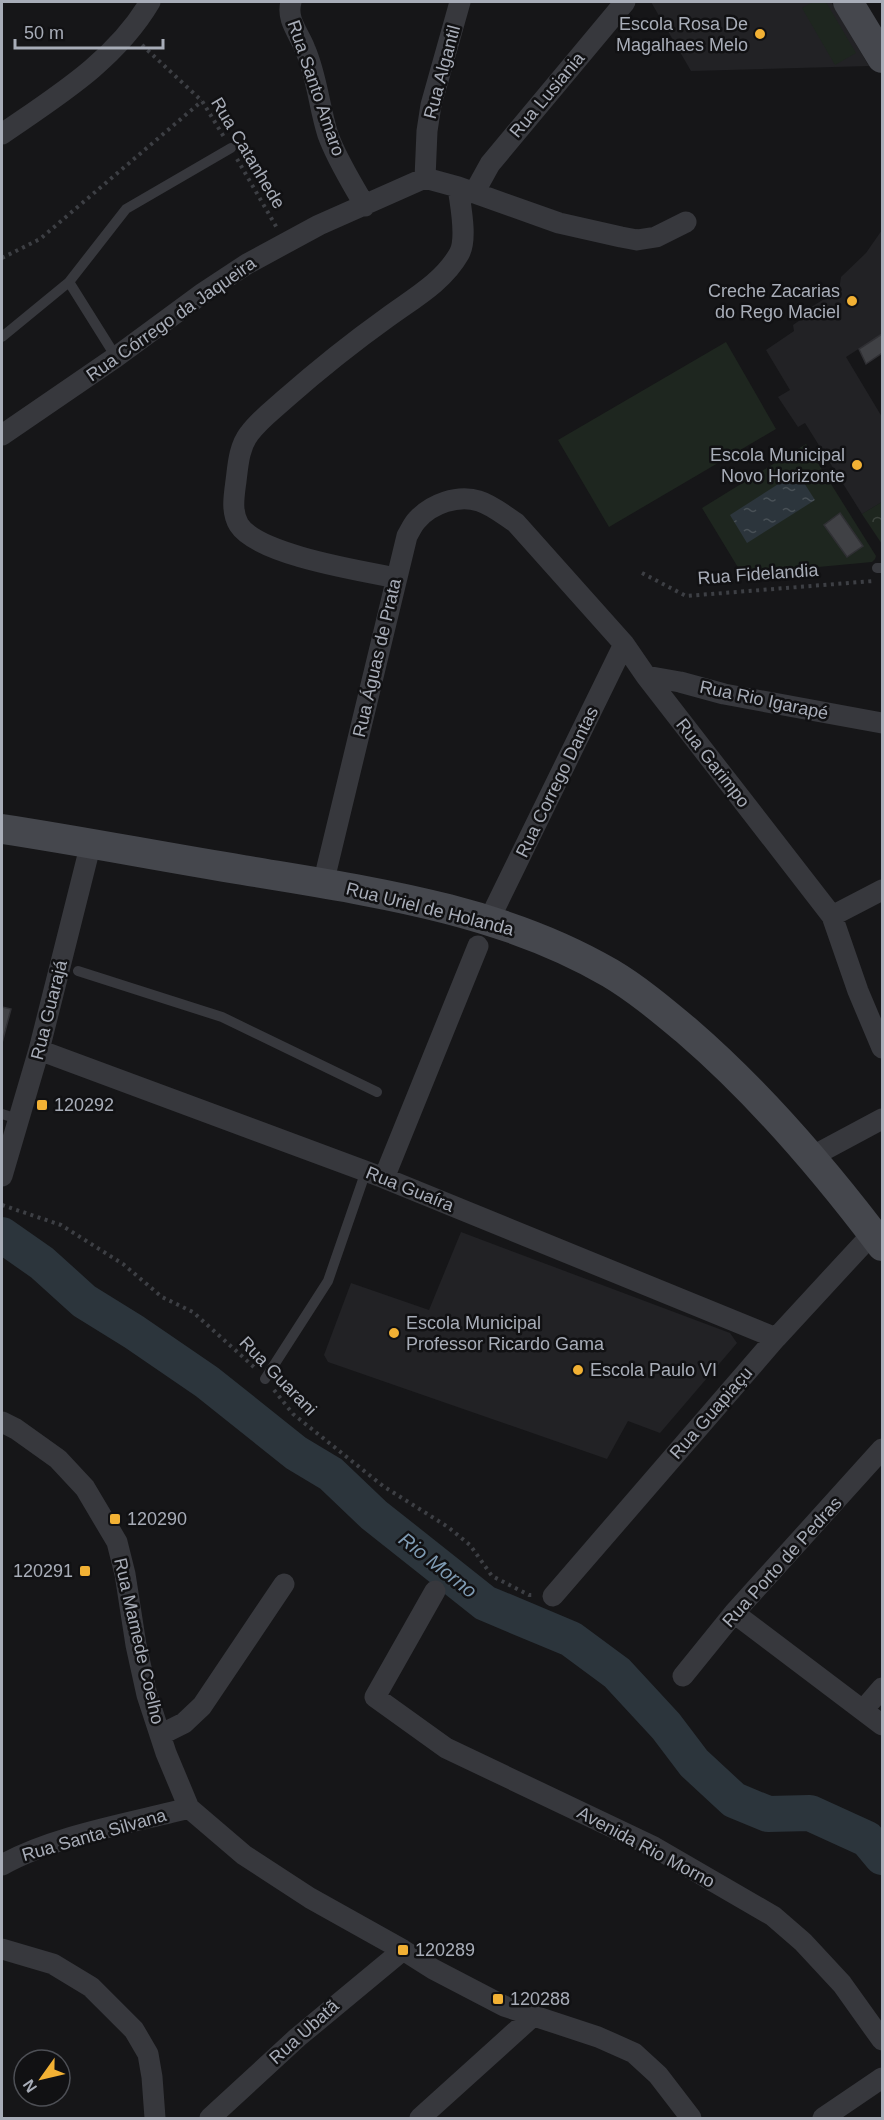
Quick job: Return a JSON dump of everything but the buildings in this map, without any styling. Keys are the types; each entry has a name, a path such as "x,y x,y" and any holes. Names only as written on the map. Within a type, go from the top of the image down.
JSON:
{"main road":[{"path":"848,2 878,43"},
{"name":"Rua Uriel de Holanda","path":"2,830 91,843 383,895 484,933 567,950 612,974 663,1011 727,1066 811,1157 878,1240"}],"street":[{"path":"2,135 82,79 129,32 150,2"},
{"name":"Rua Santo Amaro","path":"291,2 289,8 292,24 305,49 334,150 365,206"},
{"name":"Rua Algantil","path":"425,178 427,131 431,105 460,2"},
{"name":"Rua Lusiania","path":"466,190 625,2"},
{"path":"425,178 559,223 637,240 656,237 686,222"},
{"name":"Rua Córrego da Jaqueira","path":"2,435 247,264 319,225 425,178"},
{"path":"397,578 309,559 265,544 248,535 240,527 234,515 240,457 249,434 306,381 446,273 461,252 466,190"},
{"name":"Rua Águas de Prata","path":"323,884 407,536 415,521 423,513 446,501 463,499 478,501 496,509"},
{"name":"Rua Garimpo","path":"496,509 528,535 624,644 646,676 832,916 858,992 882,1048"},
{"name":"Rua Corrego Dantas","path":"375,1175 484,933 624,644"},
{"name":"Rua Rio Igarapé","path":"646,676 724,694 882,723"},
{"name":"Rua Guarajá","path":"2,1176 10,1117 39,1050 69,968 91,843"},
{"path":"832,916 882,890"},
{"name":"Rua Guaíra","path":"39,1050 375,1175 776,1338"},
{"path":"811,1157 882,1119"},
{"name":"Rua Guapiaçu","path":"553,1596 776,1338 878,1240"},
{"name":"Rua Mamede Coelho","path":"2,1422 16,1429 65,1466 85,1488 117,1542 147,1695 189,1808 244,1855 310,1898 481,1996 504,2006 598,2037 634,2053 658,2075 682,2115"},
{"name":"Rua Porto de Pedras","path":"683,1676 734,1613 882,1449"},
{"path":"160,1735 184,1723 202,1706 284,1584"},
{"name":"Avenida Rio Morno","path":"435,1591 375,1696 446,1748 654,1847 773,1916 803,1942 842,1984 882,2040"},
{"path":"734,1613 882,1725"},
{"path":"864,1710 882,1688"},
{"name":"Rua Santa Silvana","path":"2,1866 14,1858 63,1841 189,1808"},
{"path":"2,1949 53,1964 91,1987 134,2030 148,2054 155,2118"},
{"name":"Rua Ubatã","path":"210,2118 298,2037 403,1950"},
{"path":"420,2118 533,2016"},
{"path":"823,2118 882,2078"}],"lane":[{"path":"2,337 69,282 126,209 231,148"},
{"path":"69,282 116,357"},
{"path":"69,968 222,1017 377,1092"},
{"path":"265,1379 328,1281 375,1175"}],"path":[{"name":"Rua Catanhede","path":"129,32 202,101 286,243"},
{"path":"2,258 40,239 202,101"},
{"name":"Rua Fidelandia","path":"642,573 686,596 882,580"},
{"name":"Rua Guarani","path":"2,1205 61,1225 123,1264 162,1297 193,1312 265,1379 293,1414 383,1486 448,1527 471,1545 492,1576 529,1595 553,1596"}],"shaded area":[{"name":"Escola Rosa De Magalhaes Melo","path":"651,2 831,2 869,66 691,71"},
{"path":"882,230 882,334 846,357 882,417 882,502 862,514 805,423 798,427 778,397 790,390 766,350 794,331 793,325 803,318 803,312 839,290 841,277 866,253"},
{"name":"Escola Paulo VI","path":"461,1232 730,1333 737,1343 660,1433 628,1421 607,1459 328,1362 324,1355 351,1283 429,1310"}],"green space":[{"path":"813,2 826,2 856,53 835,65 802,8"},
{"path":"726,342 776,429 609,527 558,440"},
{"path":"806,444 876,556 875,559 872,562 742,574 702,508"},
{"path":"882,502 882,544 862,514"}],"water":[{"path":"797,472 815,500 747,543 730,515"}],"waterway":[{"name":"Rio Morno","path":"2,1235 42,1263 84,1301 207,1382 296,1453 331,1474 374,1515 485,1603 571,1639 617,1673 666,1726 694,1763 734,1800 768,1814 810,1813 867,1839 882,1857"}],"place":[{"name":"Escola Rosa De Magalhaes Melo","path":"760,34"},
{"name":"Creche Zacarias do Rego Maciel","path":"852,301"},
{"name":"Escola Municipal Novo Horizonte","path":"857,465"},
{"name":"120292","path":"42,1105"},
{"name":"Escola Municipal Professor Ricardo Gama","path":"394,1333"},
{"name":"Escola Paulo VI","path":"578,1370"},
{"name":"120290","path":"115,1519"},
{"name":"120291","path":"85,1571"},
{"name":"120289","path":"403,1950"},
{"name":"120288","path":"498,1999"}]}
